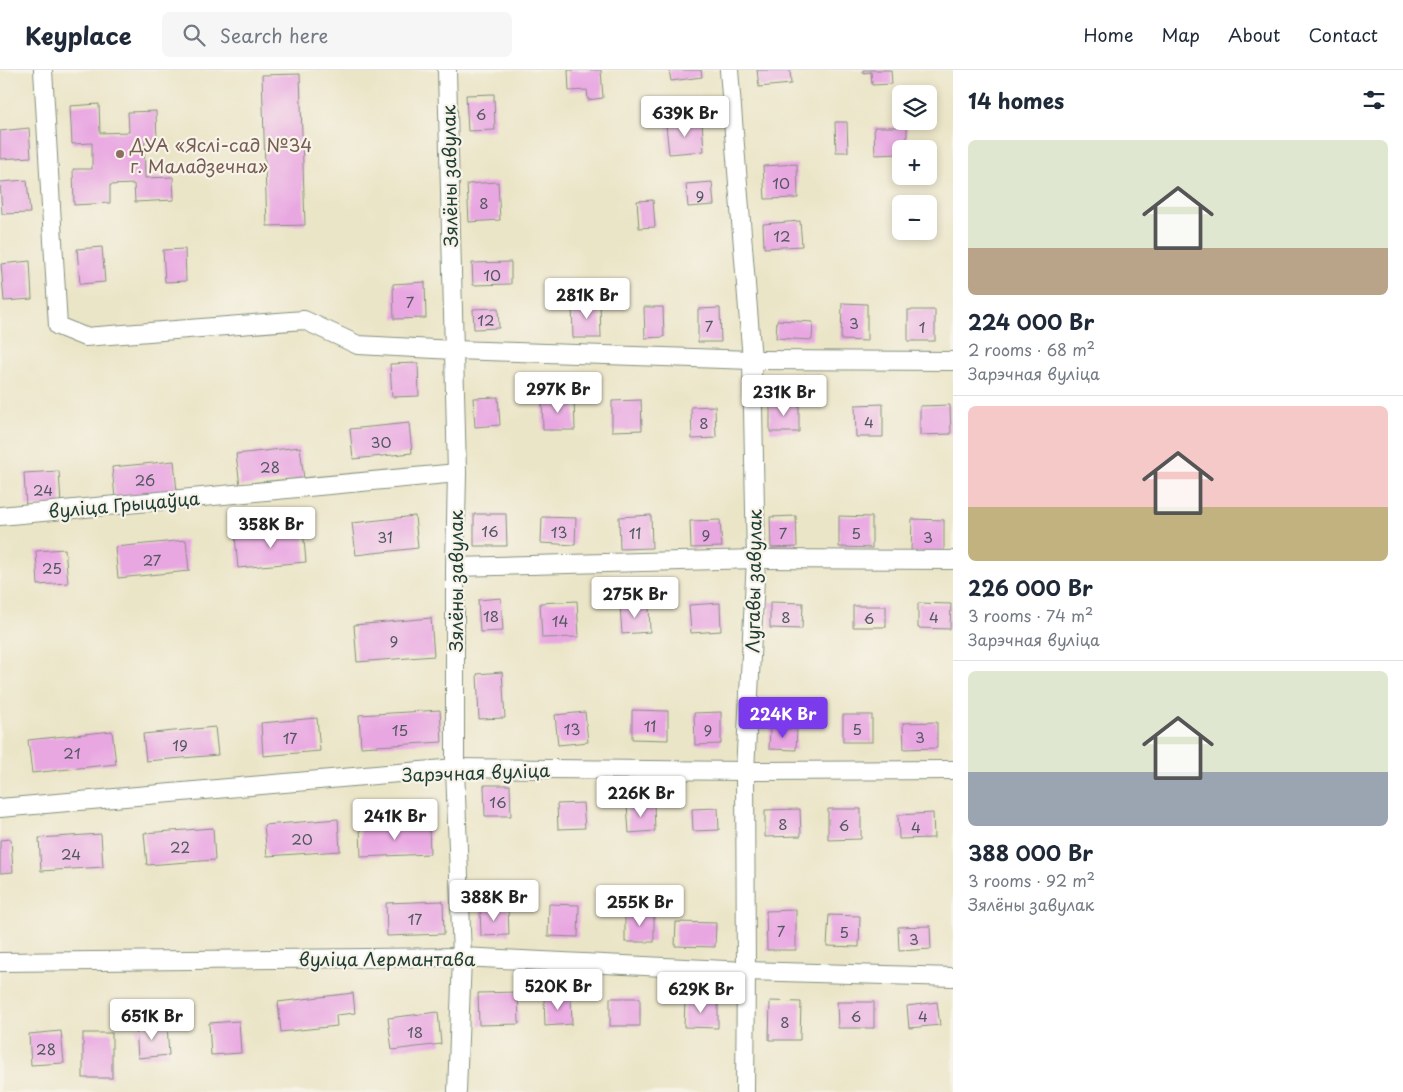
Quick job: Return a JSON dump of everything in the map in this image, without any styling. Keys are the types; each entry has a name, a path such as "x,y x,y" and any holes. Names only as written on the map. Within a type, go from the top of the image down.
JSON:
{"street":[{"path":"42,70 58,326 85,337 304,320 358,345 752,360 953,361"},
{"name":"Зялёны завулак","path":"447,70 456,474 455,768 462,957 457,1092"},
{"name":"Лугавы завулак","path":"729,70 752,360 756,559 745,771 745,1092"},
{"name":"вуліца Грыцаўца","path":"0,516 456,474"},
{"path":"455,567 756,559 953,560"},
{"name":"Зарэчная вуліца","path":"0,808 455,768 745,771 953,770"},
{"name":"вуліца Лермантава","path":"0,962 462,957 746,971 953,977"}],"building":[{"path":"568,70 601,70 603,98 588,100 587,90 569,91"},
{"path":"669,70 701,70 702,77 671,81"},
{"path":"757,70 790,70 791,84 759,87"},
{"path":"863,70 891,70 892,84 872,85 871,72 863,73"},
{"path":"300,74 305,225 267,226 262,75"},
{"path":"494,94 495,130 468,131 466,95"},
{"path":"99,104 100,133 129,132 128,112 156,111 157,142 144,143 145,178 173,177 174,200 135,202 134,184 110,185 110,203 74,205 73,169 92,169 92,143 72,144 70,106"},
{"path":"702,122 704,151 669,154 666,125"},
{"path":"835,122 847,122 848,152 836,152"},
{"path":"874,127 892,127 892,130 907,130 907,140 892,140 892,154 875,155"},
{"path":"29,128 31,157 0,159 0,131"},
{"path":"797,164 798,198 765,199 763,166"},
{"path":"27,180 30,213 2,214 0,182"},
{"path":"498,182 500,220 469,222 467,184"},
{"path":"712,182 714,205 688,207 686,184"},
{"path":"653,200 655,227 639,228 637,201"},
{"path":"800,221 802,246 764,248 763,224"},
{"path":"102,247 105,282 80,284 77,249"},
{"path":"185,249 186,281 165,282 163,250"},
{"path":"30,261 32,299 4,301 1,264"},
{"path":"511,262 511,284 473,285 472,263"},
{"path":"425,282 426,318 394,319 393,284"},
{"path":"572,302 600,302 601,338 573,338"},
{"path":"842,303 867,304 867,341 841,340"},
{"path":"644,307 663,307 664,337 645,338"},
{"path":"498,308 499,328 474,329 473,309"},
{"path":"720,308 721,342 698,342 698,309"},
{"path":"908,310 935,310 935,341 908,341"},
{"path":"777,320 813,322 812,340 776,338"},
{"path":"418,363 419,396 392,397 390,364"},
{"path":"498,397 500,425 475,427 473,398"},
{"path":"542,398 574,398 575,430 543,430"},
{"path":"641,400 642,430 612,431 612,401"},
{"path":"770,401 799,402 799,432 770,432"},
{"path":"883,404 883,437 856,437 855,405"},
{"path":"950,405 951,434 920,435 920,406"},
{"path":"715,406 716,438 692,439 691,407"},
{"path":"409,423 412,453 353,459 350,429"},
{"path":"300,447 304,479 240,486 236,454"},
{"path":"174,461 177,492 115,498 112,467"},
{"path":"59,471 61,505 26,507 24,473"},
{"path":"474,514 506,514 507,546 474,546"},
{"path":"651,515 652,548 620,549 619,517"},
{"path":"415,516 418,548 356,555 352,523"},
{"path":"796,516 797,547 771,548 770,517"},
{"path":"839,516 872,517 872,548 839,547"},
{"path":"542,517 576,518 575,545 541,543"},
{"path":"912,519 944,520 944,554 911,553"},
{"path":"720,520 722,547 691,548 690,521"},
{"path":"303,529 306,562 238,568 235,536"},
{"path":"186,540 189,571 118,578 115,547"},
{"path":"65,549 68,583 38,585 36,551"},
{"path":"501,598 503,631 480,632 478,600"},
{"path":"577,601 579,637 542,638 540,603"},
{"path":"770,602 803,603 802,629 770,628"},
{"path":"720,603 721,631 691,633 689,605"},
{"path":"918,603 951,604 950,629 918,628"},
{"path":"649,604 650,632 622,634 620,605"},
{"path":"853,606 886,606 886,627 853,627"},
{"path":"431,618 434,656 357,662 354,625"},
{"path":"502,672 505,718 479,719 477,674"},
{"path":"440,710 442,742 361,747 359,715"},
{"path":"632,710 668,711 668,740 632,739"},
{"path":"585,712 588,742 558,745 555,715"},
{"path":"721,712 721,744 695,745 694,713"},
{"path":"843,715 872,715 872,742 843,742"},
{"path":"317,718 320,751 263,756 261,723"},
{"path":"937,722 937,748 904,749 903,723"},
{"path":"215,727 218,755 146,761 143,734"},
{"path":"770,728 797,729 796,750 769,749"},
{"path":"112,731 116,764 32,773 28,740"},
{"path":"484,785 510,785 511,816 485,816"},
{"path":"583,803 585,828 558,829 557,804"},
{"path":"654,803 655,831 629,833 627,805"},
{"path":"718,808 719,830 693,831 692,809"},
{"path":"800,809 801,836 765,837 765,810"},
{"path":"828,809 861,809 861,839 828,840"},
{"path":"933,813 934,838 899,839 898,815"},
{"path":"338,819 340,851 267,856 264,825"},
{"path":"429,824 430,854 361,857 360,828"},
{"path":"213,828 215,860 147,865 144,833"},
{"path":"101,834 103,867 41,871 39,838"},
{"path":"11,839 13,872 0,873 0,840"},
{"path":"443,901 444,934 387,936 386,903"},
{"path":"549,904 579,905 578,937 548,936"},
{"path":"508,908 509,935 481,936 480,909"},
{"path":"796,910 796,950 767,950 766,911"},
{"path":"625,912 654,912 654,942 625,942"},
{"path":"829,915 860,916 859,947 827,946"},
{"path":"676,922 716,923 715,947 675,946"},
{"path":"930,926 931,949 899,951 898,927"},
{"path":"518,992 519,1024 479,1025 478,993"},
{"path":"353,993 355,1013 336,1015 337,1026 281,1032 278,1002"},
{"path":"571,997 572,1024 545,1026 544,998"},
{"path":"610,998 640,998 640,1026 610,1026"},
{"path":"685,1000 718,1000 718,1028 684,1027"},
{"path":"770,1001 801,1002 800,1040 769,1040"},
{"path":"837,1002 874,1002 874,1028 838,1028"},
{"path":"937,1002 940,1025 909,1028 907,1006"},
{"path":"438,1012 441,1044 392,1050 388,1018"},
{"path":"239,1021 241,1053 211,1055 209,1023"},
{"path":"167,1025 169,1055 138,1058 136,1027"},
{"path":"61,1031 64,1063 31,1065 29,1034"},
{"path":"83,1033 112,1033 112,1078 83,1078"}],"place":[{"name":"ДУА «Яслі-сад №34 г. Маладзечна»","path":"120,154"}]}
